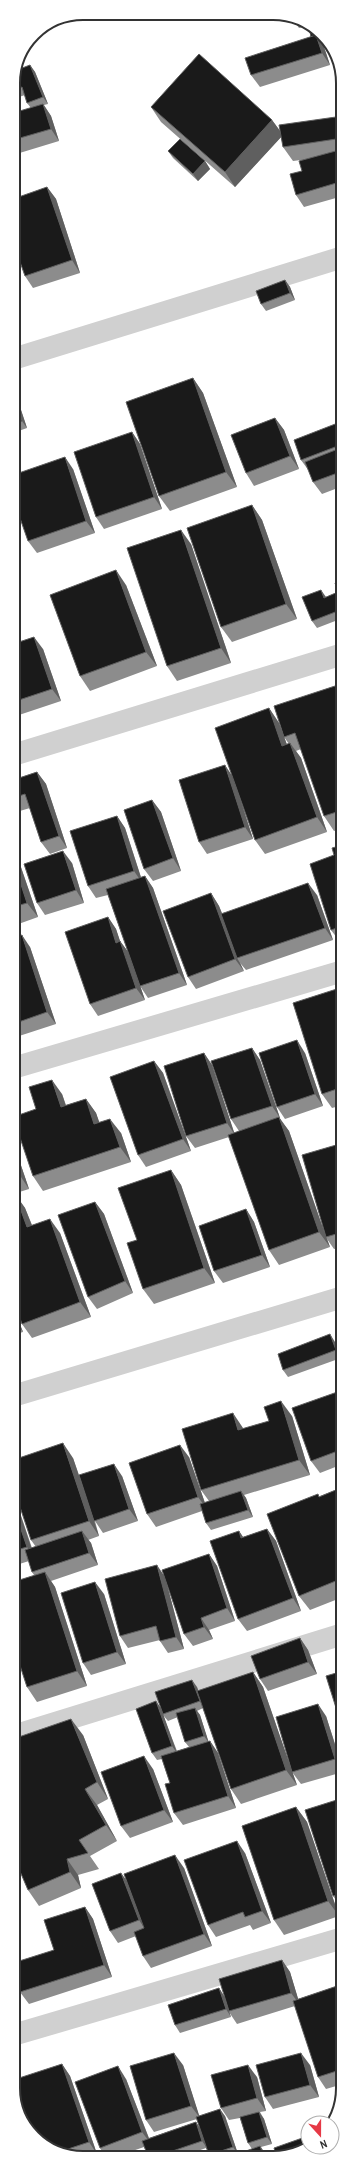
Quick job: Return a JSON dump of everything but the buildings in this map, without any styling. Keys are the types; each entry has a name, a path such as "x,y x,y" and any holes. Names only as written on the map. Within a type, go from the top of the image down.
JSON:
{"street":[{"path":"20,356 336,259"},
{"path":"20,753 336,656"},
{"path":"20,1066 336,973"},
{"path":"20,1394 336,1299"},
{"path":"20,1734 336,1636"},
{"path":"20,2033 336,1940"}]}
